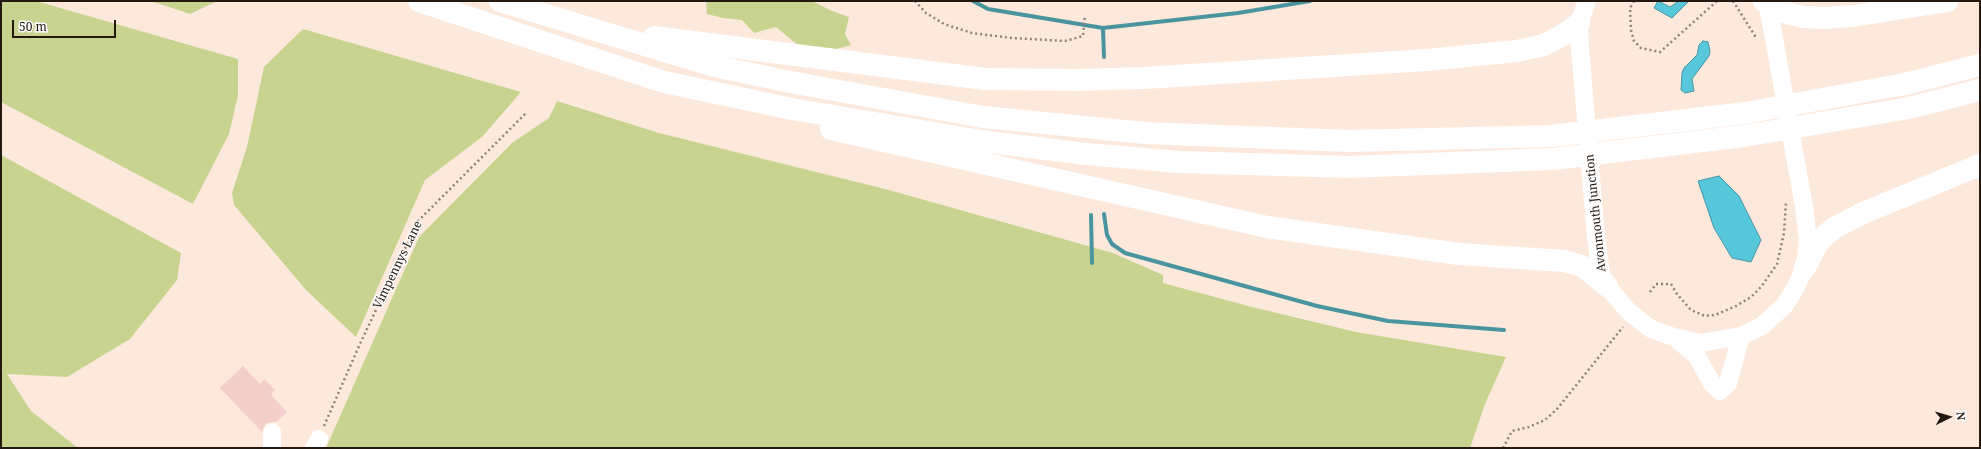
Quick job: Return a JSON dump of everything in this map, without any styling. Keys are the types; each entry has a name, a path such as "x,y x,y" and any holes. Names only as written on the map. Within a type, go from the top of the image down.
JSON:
{"highway":[{"path":"419,1 664,82 735,108 1267,227 1459,254 1565,261 1584,267 1607,286"},
{"path":"500,1 714,66 790,82 983,117 1145,133 1350,141 1551,136 1745,113 1905,84 1980,65"},
{"path":"1764,1 1783,12 1803,17 1824,18 1853,16 1947,1"},
{"path":"589,29 986,79 1078,80 1144,78 1427,60 1517,51 1544,44 1568,32 1579,23"},
{"path":"664,82 792,109 981,141 1086,154 1179,162 1349,167 1553,158 1744,136 1909,108 1980,90"},
{"path":"1805,267 1819,241 1834,228 1863,213 1980,164"}],"street":[{"name":"Avonmouth Junction","path":"1587,1 1579,23 1580,48 1596,237 1601,274 1607,286 1629,312 1651,329 1674,337 1701,343 1741,336 1762,326 1784,306 1795,289 1805,267 1808,240 1772,27 1768,8 1764,1"},
{"path":"1674,337 1697,356 1712,384 1720,391 1728,382 1741,336"}],"path":[{"path":"915,1 926,13 944,24 972,34 1012,38 1065,41 1083,36 1083,23 1085,15"},
{"path":"1634,1 1630,8 1631,30 1634,41 1641,48 1660,52 1717,1"},
{"path":"1733,1 1758,41"},
{"name":"Vimpennys Lane","path":"316,443 359,346 418,221 527,112"},
{"path":"1650,292 1656,284 1671,284 1676,294 1691,310 1705,316 1715,315 1736,306 1751,297 1761,287 1777,264 1784,232 1786,200"},
{"path":"1503,448 1512,431 1529,427 1545,420 1577,386 1623,327"}],"green space":[{"path":"1,1 36,1 238,59 238,95 229,134 193,204 1,102"},
{"path":"151,1 217,1 190,14"},
{"path":"706,1 812,1 832,11 849,17 845,34 851,45 836,49 799,46 776,27 754,33 742,20 723,18 707,14"},
{"path":"303,29 521,92 482,137 425,180 356,337 306,290 234,205 232,193 247,147 264,67"},
{"path":"557,101 659,133 889,190 1113,253 1163,275 1163,283 1252,307 1356,332 1506,357 1485,404 1470,448 326,448 419,237 512,143 549,118"},
{"path":"1,155 181,253 177,280 130,339 67,377 7,374 31,411 78,448 1,448"}],"water":[{"path":"1658,1 1670,7 1679,1 1689,1 1672,18 1654,8"},
{"path":"1703,41 1708,42 1710,51 1709,56 1692,79 1694,91 1685,93 1681,90 1682,73 1684,68 1697,55 1699,45"},
{"path":"1719,176 1739,196 1761,240 1751,262 1732,258 1714,228 1698,181"}],"building":[{"path":"243,366 260,384 265,379 275,390 271,395 287,412 276,422 266,423 262,432 220,388"}],"waterway":[{"path":"973,1 988,9 1103,28 1238,13 1310,1"},
{"path":"1103,28 1104,57"},
{"path":"1104,214 1107,235 1112,244 1125,253 1317,306 1388,321 1504,330"},
{"path":"1091,215 1092,263"}]}
